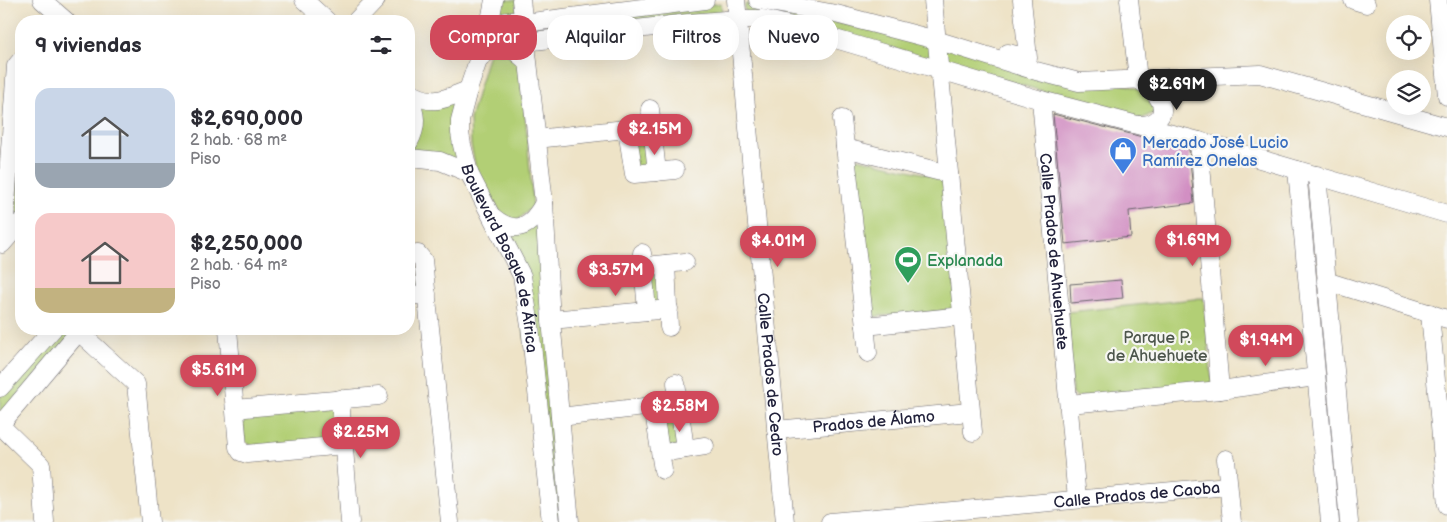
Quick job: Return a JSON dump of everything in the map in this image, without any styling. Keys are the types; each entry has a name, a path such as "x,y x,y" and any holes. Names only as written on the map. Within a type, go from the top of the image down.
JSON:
{"street":[{"path":"27,0 54,15"},
{"path":"42,0 58,15"},
{"path":"56,0 62,15"},
{"path":"297,0 313,15"},
{"path":"304,0 321,15"},
{"path":"362,15 376,0"},
{"name":"Boulevard Bosque de África","path":"491,15 494,0"},
{"name":"Boulevard Bosque de África","path":"521,0 523,15"},
{"path":"537,21 704,0"},
{"name":"Calle Prados de Cedro","path":"736,0 738,15"},
{"path":"758,0 838,5 936,40 1036,71 1079,82 1260,74 1447,127"},
{"path":"807,0 824,3 824,0"},
{"path":"838,5 845,10 929,32 926,0"},
{"path":"933,0 973,432"},
{"path":"940,0 944,38 1028,58 1022,0"},
{"path":"1030,0 1036,71"},
{"path":"1130,0 1138,80"},
{"path":"1438,0 1447,96"},
{"path":"739,19 762,19 788,25 1041,100 1199,141 1447,214"},
{"path":"537,41 653,27"},
{"name":"Calle Prados de Cedro","path":"739,30 785,522"},
{"name":"Boulevard Bosque de África","path":"478,60 460,120 462,146 469,173 523,278 551,522"},
{"name":"Boulevard Bosque de África","path":"527,62 544,203 551,320 570,522"},
{"path":"8,238 4,232 15,80"},
{"path":"1138,80 1151,88 1158,98 1161,111 1156,122 1150,125 1139,125"},
{"path":"415,96 420,100 430,101 468,90"},
{"name":"Calle Prados de Ahuehuete","path":"1041,100 1077,499"},
{"path":"537,139 627,130 651,118 666,171 634,174 627,130"},
{"path":"842,119 868,353"},
{"path":"1199,141 1220,390"},
{"path":"845,148 949,174"},
{"path":"415,159 440,162 469,173"},
{"path":"0,256 8,238 15,167"},
{"path":"1298,170 1330,522"},
{"path":"1317,175 1349,522"},
{"path":"493,217 507,226 521,226 531,222 537,216 544,203"},
{"path":"415,254 422,257 427,294 450,522"},
{"path":"647,311 643,259 666,264 685,262"},
{"path":"666,264 669,327"},
{"path":"1326,281 1447,318"},
{"path":"415,295 427,294"},
{"path":"551,320 669,308"},
{"path":"1430,313 1447,505"},
{"path":"865,326 963,316"},
{"path":"0,379 40,335"},
{"path":"0,388 48,335"},
{"path":"45,522 41,465 0,425 76,335"},
{"path":"85,335 136,384 150,522"},
{"path":"229,335 238,447 244,454 344,446"},
{"path":"1069,404 1220,390 1316,377"},
{"path":"676,383 685,449"},
{"path":"235,409 379,396"},
{"path":"340,399 350,522"},
{"path":"560,417 678,403"},
{"path":"653,406 662,462 685,449 705,446"},
{"name":"Prados de Álamo","path":"776,430 970,412"},
{"path":"1226,459 1228,486"},
{"name":"Calle Prados de Caoba","path":"830,522 1228,486 1232,522"}],"green space":[{"path":"499,0 517,0 517,15 497,15"},
{"path":"721,3 722,15 653,15 653,22 643,23 643,15 623,15"},
{"path":"746,4 751,4 802,15 749,15 747,15 744,7"},
{"path":"838,23 1130,86 1144,91 1154,110 1153,113 1141,119 838,33"},
{"path":"547,24 547,34 537,35 537,26"},
{"path":"487,60 518,60 526,124 533,206 518,220 505,218 476,169 471,145 470,119"},
{"path":"458,101 458,161 415,151 415,103"},
{"path":"647,133 652,171 637,173 632,135"},
{"path":"853,157 943,178 957,310 868,317"},
{"path":"539,223 566,522 557,522 506,230"},
{"path":"415,259 417,259 420,290 415,290"},
{"path":"662,267 665,305 651,306 648,268"},
{"name":"Parque P. de Ahuehuete","path":"1204,298 1212,382 1207,385 1077,397 1072,392 1068,312"},
{"path":"54,335 71,335 0,417 0,397"},
{"path":"333,406 335,441 254,447 244,441 243,413"},
{"path":"674,407 679,446 664,448 657,409"}],"building":[{"name":"Mercado José Lucio Ramírez Onelas","path":"1053,114 1189,149 1194,203 1129,211 1131,237 1065,244"},
{"path":"1121,280 1123,298 1071,303 1070,284"}],"place":[{"name":"Mercado José Lucio Ramírez Onelas","path":"1123,175"},
{"name":"Explanada","path":"908,284"}]}
